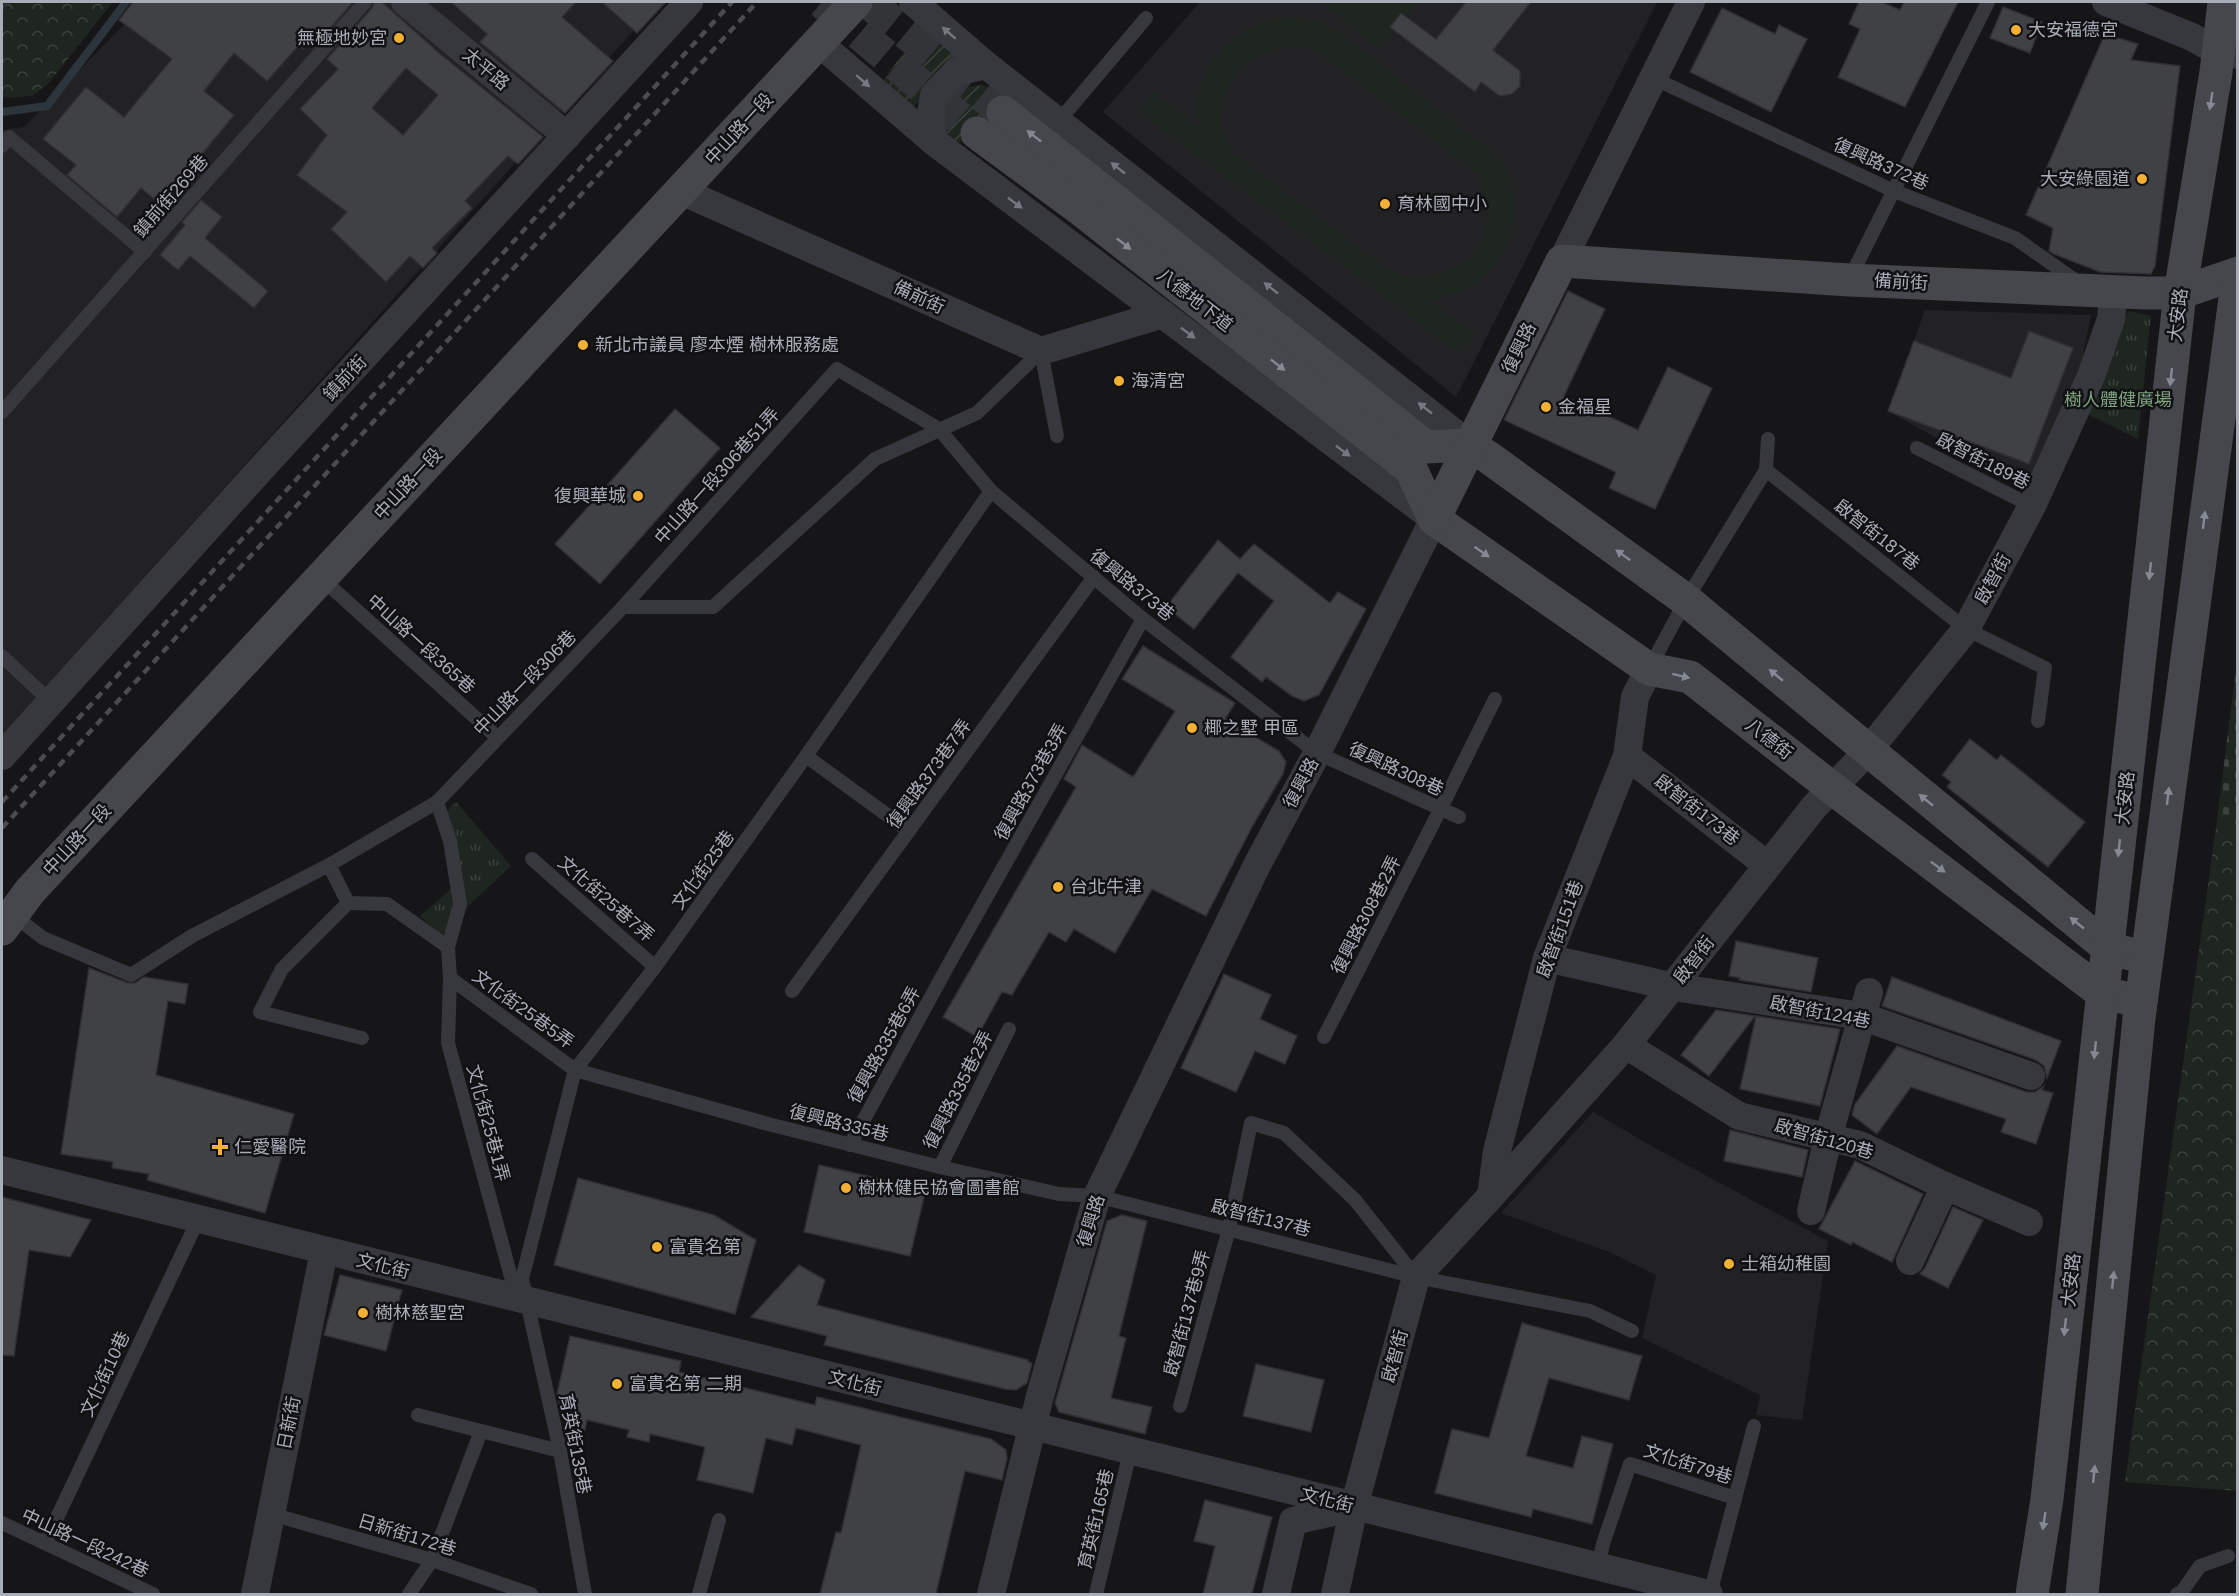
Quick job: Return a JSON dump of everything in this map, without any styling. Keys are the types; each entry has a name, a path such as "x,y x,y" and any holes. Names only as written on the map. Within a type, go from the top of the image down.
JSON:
{"street":[{"name":"太平路","path":"405,2 567,136"},
{"name":"鎮前街","path":"2,756 251,480 689,2"},
{"name":"中山路一段","path":"7,921 38,882 856,2"},
{"path":"913,2 986,65 1470,445 1686,600 2108,948 2146,958"},
{"name":"復興路","path":"991,1594 1033,1428 1097,1196 1257,865 1317,753 1691,2"},
{"path":"2106,2 2227,53"},
{"name":"大安路","path":"2032,1594 2047,1499 2180,293 2216,72 2227,53 2224,2"},
{"path":"819,43 933,141 1434,519"},
{"path":"933,141 931,113 934,95 957,72 986,65"},
{"name":"八德地下道","path":"1003,112 1418,458"},
{"name":"八德地下道","path":"977,133 1418,458"},
{"name":"備前街","path":"681,191 1041,351"},
{"name":"備前街","path":"1562,261 1849,280 2180,293 2238,274"},
{"path":"2082,1594 2146,958 2238,274"},
{"name":"啟智街","path":"1335,1594 1354,1507 1416,1276 1626,1045 1674,987 1767,865 1832,788 1868,751 1966,629 2032,506 2091,376 2111,320 2102,291"},
{"path":"1041,351 1163,314"},
{"path":"1434,519 1418,458 1470,445"},
{"name":"八德街","path":"1434,519 1649,669 1690,677 1832,788 2102,992 2141,1002"},
{"name":"啟智街151巷","path":"1491,1196 1497,1151 1547,958 1627,756 1635,697 1649,669"},
{"name":"啟智街173巷","path":"1627,756 1767,865"},
{"name":"啟智街124巷","path":"1547,958 1674,987 1865,1004 2031,1076"},
{"path":"1811,1211 1828,1138 1865,1004"},
{"name":"啟智街120巷","path":"1626,1045 1739,1116 1860,1145 1945,1186 2029,1222"},
{"name":"文化街","path":"2,1170 1033,1428 1709,1594"},
{"path":"1910,1261 1945,1186"},
{"name":"日新街","path":"255,1594 324,1251"},
{"path":"1276,1594 1293,1521 1354,1507"}],"lane":[{"name":"鎮前街269巷","path":"2,412 365,2"},
{"path":"1849,280 1988,2"},
{"path":"1058,122 1146,18"},
{"name":"復興路372巷","path":"1653,78 1894,191 2015,238 2102,291"},
{"path":"2,146 9,137 145,252"},
{"path":"623,607 713,607 875,459 976,413 1041,351"},
{"path":"1041,351 1057,436"},
{"name":"復興路373巷","path":"837,369 939,429 991,491 1143,619 1317,753"},
{"name":"中山路一段306巷51弄","path":"623,607 837,369"},
{"path":"1649,669 1686,600 1766,470 1768,439"},
{"name":"啟智街189巷","path":"1917,448 2032,506"},
{"name":"啟智街187巷","path":"1766,470 1966,629 2045,668 2038,721"},
{"name":"文化街25巷","path":"527,1302 522,1278 575,1070 655,967 991,491"},
{"name":"復興路373巷7弄","path":"792,991 1094,577"},
{"name":"中山路一段365巷","path":"321,578 496,737"},
{"name":"中山路一段306巷","path":"7,921 131,975 192,936 329,866 436,802 623,607"},
{"name":"復興路373巷3弄","path":"950,962 1143,619"},
{"path":"2,656 51,702"},
{"name":"復興路308巷2弄","path":"1324,1037 1495,699"},
{"name":"復興路308巷","path":"1317,753 1459,817"},
{"path":"806,756 909,831"},
{"name":"文化街25巷1弄","path":"436,802 450,841 460,904 448,947 450,978 448,1043 511,1277 527,1302"},
{"name":"文化街25巷7弄","path":"532,859 655,967"},
{"path":"329,866 348,903"},
{"path":"362,1038 260,1012 282,969 348,903 387,904 448,947"},
{"name":"復興路335巷6弄","path":"850,1144 950,962"},
{"name":"文化街25巷5弄","path":"450,978 575,1070"},
{"name":"復興路335巷2弄","path":"940,1167 1009,1029"},
{"name":"復興路335巷","path":"575,1070 768,1124 940,1167 1059,1194 1097,1196"},
{"name":"啟智街137巷9弄","path":"1180,1406 1229,1229 1251,1124 1284,1133 1355,1200 1416,1276"},
{"name":"啟智街137巷","path":"1097,1196 1416,1276 1590,1311 1632,1331"},
{"name":"文化街10巷","path":"45,1543 198,1220"},
{"name":"育英街135巷","path":"527,1302 560,1451 585,1594"},
{"path":"418,1415 560,1451"},
{"path":"1709,1594 1754,1426"},
{"path":"409,1594 432,1560 482,1431"},
{"name":"育英街165巷","path":"1096,1594 1130,1452"},
{"name":"文化街79巷","path":"1598,1567 1603,1544 1630,1464 1735,1498"},
{"name":"日新街172巷","path":"271,1514 432,1560 531,1594"},
{"path":"699,1594 719,1520"},
{"name":"中山路一段242巷","path":"2,1523 45,1543 124,1589 153,1594"},
{"path":"2177,1594 2181,1593 2200,1566 2228,1556"}],"shaded area":[{"path":"143,2 659,2 2,736 2,130 24,127 139,9"},
{"name":"育林國中小","path":"1200,2 1657,2 1456,397 1103,112"},
{"path":"1925,310 2091,315 2081,364 2027,488 1888,411"},
{"name":"士箱幼稚園","path":"1593,1112 1828,1241 1802,1420 1756,1415 1760,1395 1642,1338 1656,1275 1609,1252 1501,1213"}],"green space":[{"path":"2,2 113,2 48,84 32,96 2,98"},
{"path":"1321,2 1420,2 1379,49"},
{"path":"1276,18 1301,18 1329,24 1497,155 1509,176 1515,198 1515,212 1513,227 1503,253 1495,265 1473,284 1458,292 1430,300 1475,335 1460,354 1139,112 1154,92 1199,127 1197,108 1203,77 1220,51 1245,31 1259,24","holes":["1296,46 1315,49 1479,175 1486,199 1487,221 1482,240 1473,255 1459,267 1441,274 1419,276 1394,273 1233,152 1224,133 1222,116 1228,89 1241,68 1259,55 1270,51"]},
{"path":"923,30 957,58 910,110 879,86 904,52 922,64 928,58 912,45"},
{"path":"983,85 1004,94 952,150 941,138 939,107 958,90"},
{"name":"樹人體健廣場","path":"2128,311 2151,316 2138,439 2087,414"},
{"path":"2237,660 2238,824 2217,820"},
{"path":"456,802 511,866 466,908 444,814"},
{"path":"2217,820 2238,824 2237,1491 2125,1482"},
{"path":"451,889 453,910 443,937 420,916"}],"building":[{"path":"133,2 353,2 313,48 308,44 303,49 299,45 267,81 234,53 204,91 234,115 179,182 187,189 168,211 141,188 117,217 67,175 76,165 43,139 86,87 124,117 172,59 119,20"},
{"path":"374,2 382,2 439,53 543,137 518,164 508,156 465,201 472,208 432,248 437,253 423,268 410,256 386,282 331,229 347,212 297,175 327,135 300,109 338,69 327,59 372,8","holes":["406,68 438,95 403,135 372,108"]},
{"path":"451,2 576,2 562,17 613,61 565,113 480,42 487,34"},
{"path":"602,2 666,2 637,33"},
{"path":"1466,2 1531,2 1493,50 1520,71 1520,86 1512,94 1500,96 1481,82 1475,92 1390,27 1401,13 1436,39"},
{"path":"1859,2 1882,2 1900,10 1904,2 1958,2 1905,107 1838,77 1860,29 1849,24"},
{"name":"大安福德宮","path":"2003,7 2042,22 2030,53 1990,38"},
{"path":"1722,8 1775,34 1779,25 1807,39 1771,112 1690,72"},
{"path":"2105,34 2138,44 2131,60 2180,66 2155,266 2151,274 2100,272 2054,254 2049,251 2053,228 2026,215"},
{"path":"201,200 222,217 205,238 268,291 254,308 190,256 178,270 160,255 185,225 182,222"},
{"name":"金福星","path":"1568,291 1605,309 1564,396 1638,430 1668,367 1712,388 1655,509 1609,488 1616,472 1504,420"},
{"path":"2029,331 2073,348 2029,464 1888,411 1914,341 2011,378"},
{"name":"復興華城","path":"675,409 720,448 600,584 555,544"},
{"path":"1218,540 1240,559 1254,544 1330,603 1338,592 1366,609 1319,695 1304,701 1292,696 1266,677 1262,682 1231,657 1274,601 1238,573 1194,629 1166,607"},
{"path":"1143,646 1235,703 1225,719 1279,751 1286,762 1283,774 1253,825 1206,916 1152,889 1115,953 1074,929 1066,942 1049,932 1012,995 1002,992 977,1037 943,1017 1076,787 1064,779 1082,745 1133,777 1175,711 1122,679"},
{"path":"1970,739 1997,760 2001,755 2085,822 2048,867 1947,787 1951,782 1942,775"},
{"path":"1736,941 1818,958 1811,992 1739,980 1740,978 1729,976"},
{"path":"89,968 128,983 135,983 144,977 188,984 185,1004 168,1001 156,1075 294,1114 265,1213 147,1180 149,1174 112,1168 113,1162 61,1154"},
{"path":"1224,974 1271,995 1260,1019 1297,1036 1285,1064 1255,1051 1236,1092 1181,1068"},
{"path":"1892,977 2061,1041 2047,1078 2044,1066 2036,1060 1882,1006"},
{"path":"1716,1010 1755,1016 1709,1076 1681,1055"},
{"path":"1756,1016 1840,1029 1820,1106 1740,1089"},
{"path":"1897,1046 2026,1092 2035,1092 2044,1086 2042,1090 2053,1093 2036,1144 2001,1132 2006,1119 1911,1087 1877,1134 1852,1115 1855,1104"},
{"path":"1730,1130 1808,1150 1802,1177 1724,1161"},
{"path":"1855,1161 1923,1194 1892,1262 1819,1229"},
{"path":"819,1165 926,1189 910,1256 804,1232"},
{"name":"富貴名第","path":"578,1178 714,1215 756,1240 735,1314 554,1265"},
{"path":"2,1197 91,1220 70,1257 29,1250 14,1356 2,1355"},
{"path":"1953,1207 1983,1220 1948,1288 1920,1274 1925,1268"},
{"path":"1122,1215 1147,1221 1119,1336 1126,1338 1111,1398 1152,1407 1145,1434 1059,1412 1055,1403 1107,1221"},
{"path":"799,1265 825,1280 817,1305 1028,1360 1032,1363 1027,1383 1016,1390 1005,1389 824,1345 827,1336 751,1317"},
{"name":"樹林慈聖宮","path":"340,1275 402,1290 386,1351 324,1335"},
{"path":"1522,1323 1642,1356 1629,1400 1549,1378 1526,1456 1573,1468 1582,1436 1613,1444 1592,1524 1533,1509 1531,1517 1435,1493 1452,1429 1489,1438"},
{"path":"570,1336 681,1361 679,1372 815,1405 817,1397 991,1439 1006,1450 1007,1459 1002,1480 965,1471 936,1594 820,1594 836,1532 841,1533 861,1445 796,1428 792,1445 766,1438 753,1493 697,1480 705,1447 650,1434 649,1442 627,1437 629,1430 587,1420 585,1430 566,1425 568,1416 561,1414 557,1394"},
{"path":"1256,1364 1324,1380 1311,1432 1243,1416"},
{"path":"1205,1500 1272,1517 1252,1594 1203,1594 1215,1546 1194,1541"}],"waterway":[{"path":"2,112 47,106 126,2"}],"tunnel":[{"path":"822,2 977,133"},
{"path":"868,2 1003,112"}],"railway":[{"path":"2,802 732,2"},
{"path":"2,828 757,2"}],"place":[{"name":"大安福德宮","path":"2016,30"},
{"name":"無極地妙宮","path":"399,38"},
{"name":"大安綠園道","path":"2142,179"},
{"name":"育林國中小","path":"1385,204"},
{"name":"新北市議員 廖本煙 樹林服務處","path":"583,345"},
{"name":"海清宮","path":"1119,381"},
{"name":"金福星","path":"1546,407"},
{"name":"復興華城","path":"638,496"},
{"name":"椰之墅 甲區","path":"1192,728"},
{"name":"台北牛津","path":"1058,887"},
{"name":"仁愛醫院","path":"220,1147"},
{"name":"樹林健民協會圖書館","path":"846,1188"},
{"name":"富貴名第","path":"657,1247"},
{"name":"士箱幼稚園","path":"1729,1264"},
{"name":"樹林慈聖宮","path":"363,1313"},
{"name":"富貴名第 二期","path":"617,1384"}]}
